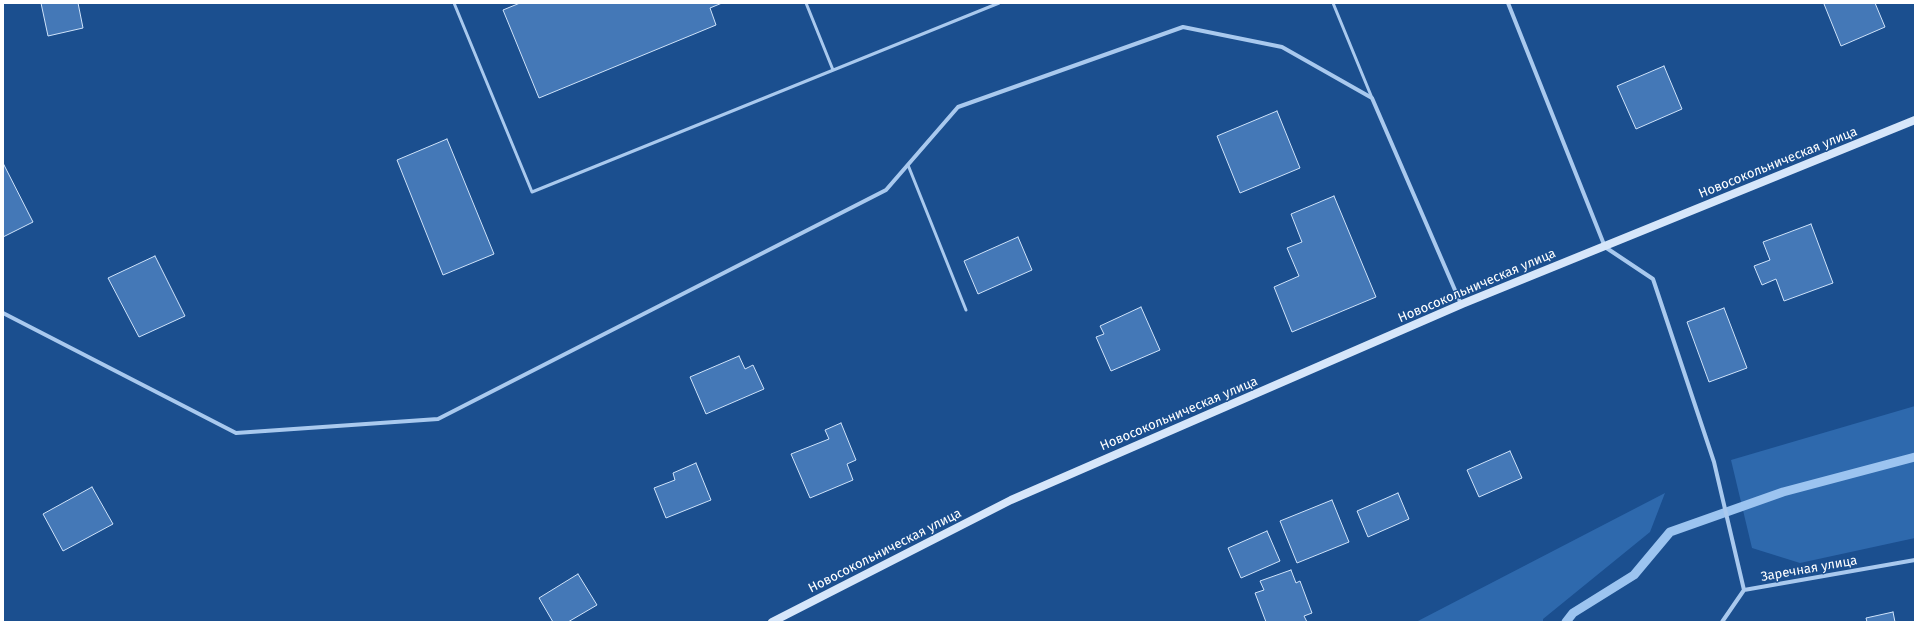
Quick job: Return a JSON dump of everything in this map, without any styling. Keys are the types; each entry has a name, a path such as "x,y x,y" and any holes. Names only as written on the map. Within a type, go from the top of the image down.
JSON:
{"main road":[{"name":"Новосокольническая улица","path":"772,622 1011,500 1462,304 1915,120"}],"street":[{"path":"1508,3 1605,247 1653,279 1714,462 1744,590"},
{"path":"3,313 236,433 438,419 886,190 958,107 1183,27 1282,47 1372,98 1462,304"},
{"name":"Заречная улица","path":"1722,622 1744,590 1915,560"}],"lane":[{"path":"454,3 532,192 999,3"},
{"path":"806,3 834,70"},
{"path":"1333,3 1372,98"},
{"path":"908,166 966,310"}],"shaded area":[{"path":"1915,406 1915,538 1800,563 1752,548 1731,460"},
{"path":"1665,493 1650,532 1543,619 1543,622 1416,622"}],"building":[{"path":"41,3 78,3 83,28 48,36"},
{"path":"520,3 722,3 710,8 716,25 539,98 503,10"},
{"path":"1875,3 1885,27 1841,46 1824,4"},
{"path":"1664,66 1682,109 1636,129 1617,86"},
{"path":"1277,111 1300,168 1240,193 1217,136"},
{"path":"447,139 494,254 443,275 397,160"},
{"path":"3,163 33,222 3,237"},
{"path":"1334,196 1376,297 1292,332 1274,287 1299,276 1287,248 1302,242 1291,214"},
{"path":"1811,224 1833,283 1784,301 1776,279 1762,285 1754,266 1770,260 1763,242"},
{"path":"1018,237 1032,270 978,294 964,261"},
{"path":"155,256 185,316 139,337 108,278"},
{"path":"1141,307 1160,350 1111,371 1096,337 1104,334 1100,326"},
{"path":"1724,308 1747,368 1709,382 1687,322"},
{"path":"739,356 745,369 753,365 764,389 706,414 690,377"},
{"path":"841,423 856,460 847,464 853,480 810,498 791,454 829,439 825,430"},
{"path":"1510,451 1522,478 1479,497 1467,470"},
{"path":"696,463 711,500 666,518 654,488 675,480 673,473"},
{"path":"92,487 113,524 63,551 43,514"},
{"path":"1398,493 1409,519 1368,537 1357,511"},
{"path":"1332,500 1349,542 1297,563 1280,521"},
{"path":"1267,531 1280,561 1241,578 1228,548"},
{"path":"1291,570 1296,583 1300,581 1312,613 1304,616 1307,622 1266,622 1255,593 1264,590 1260,581"},
{"path":"578,574 597,605 568,622 553,622 539,598"},
{"path":"1893,612 1895,622 1867,622 1866,618"}],"waterway":[{"path":"1566,622 1573,613 1634,575 1670,532 1783,492 1915,457"}]}
